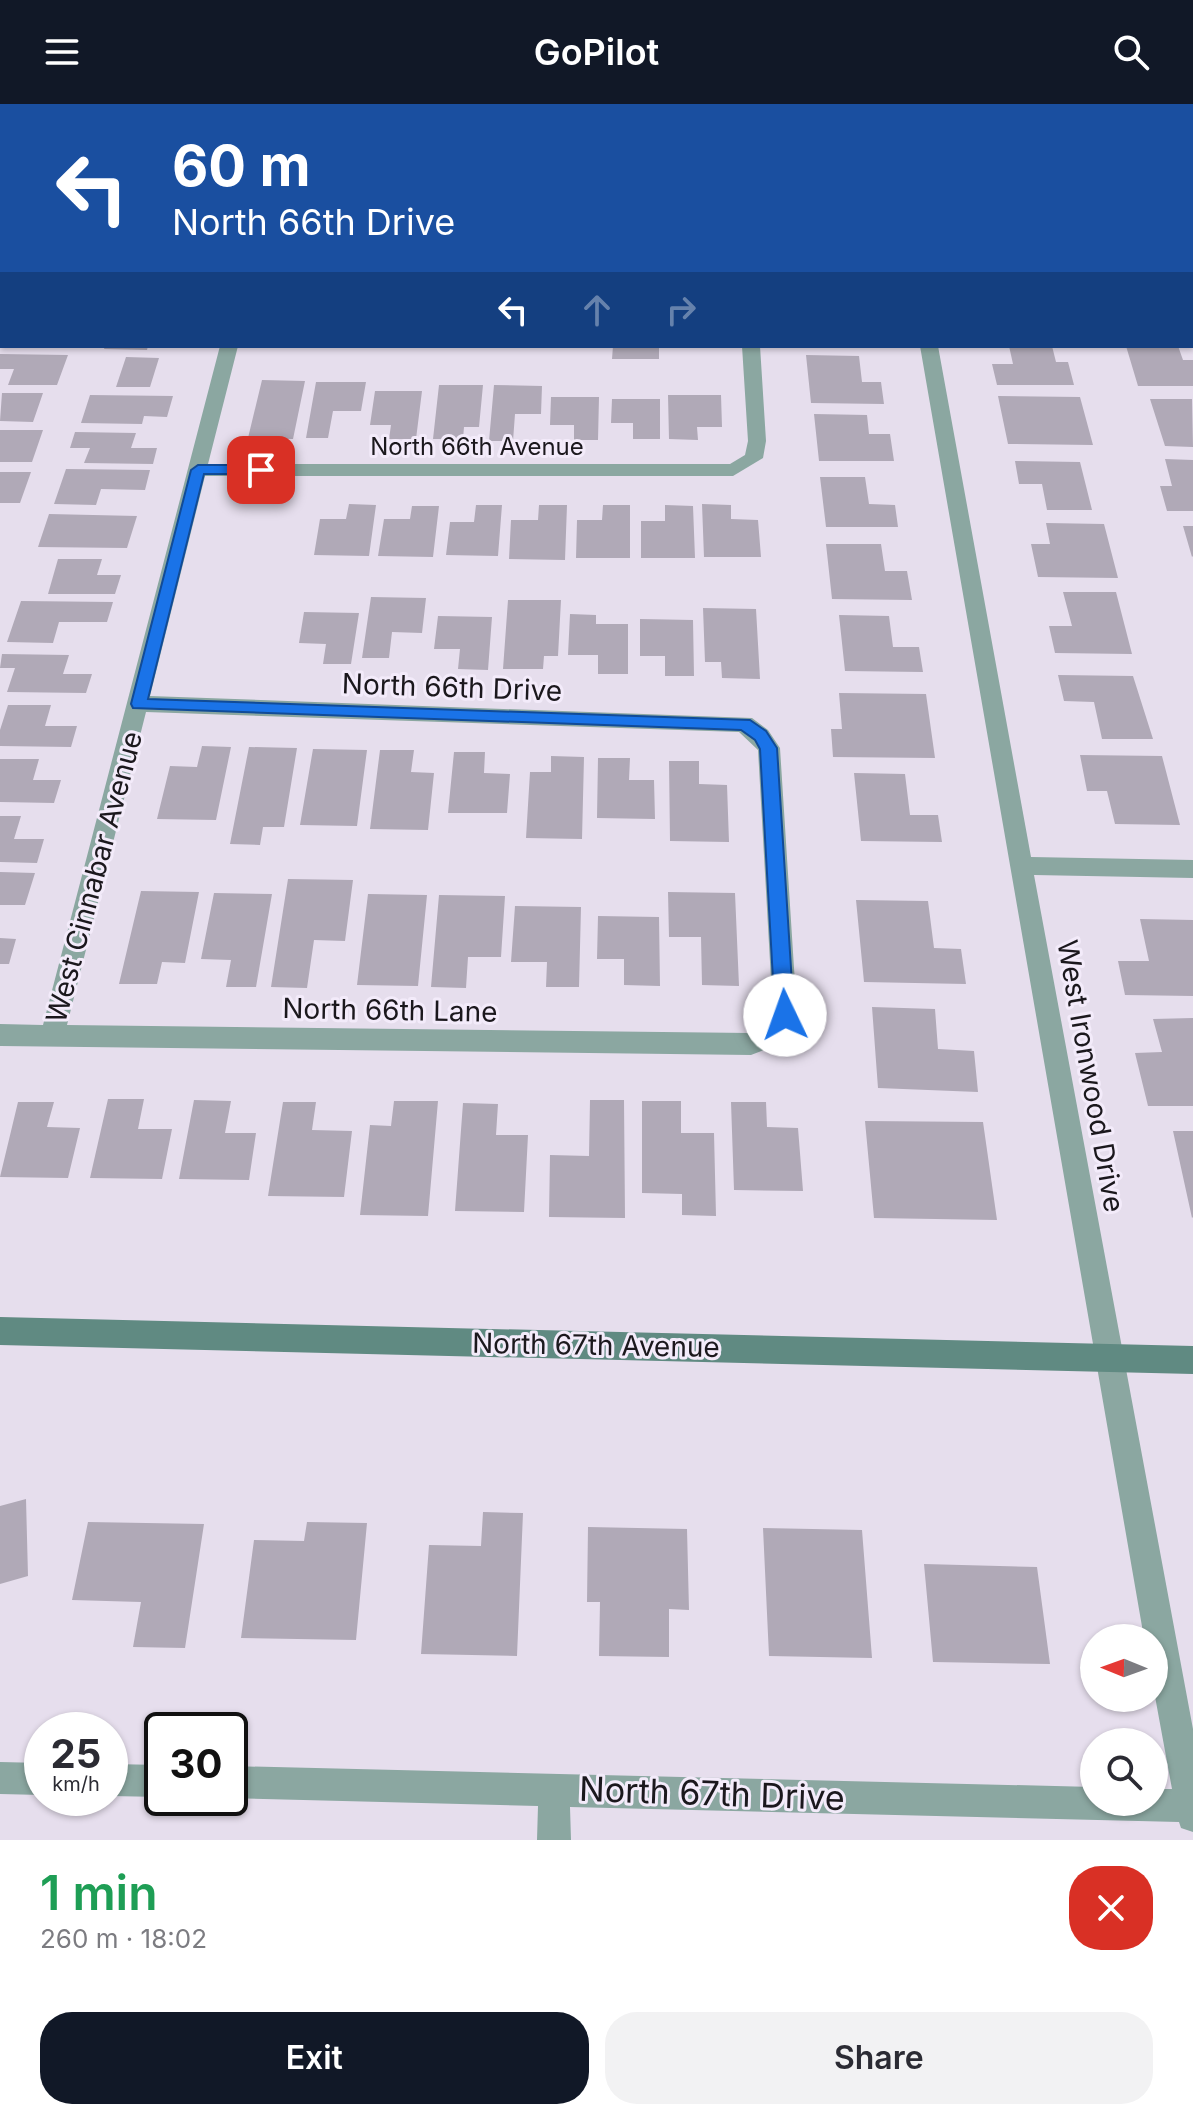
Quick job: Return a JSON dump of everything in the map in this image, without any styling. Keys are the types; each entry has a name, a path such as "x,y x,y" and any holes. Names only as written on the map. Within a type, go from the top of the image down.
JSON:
{"main road":[{"name":"North 67th Avenue","path":"0,1331 1193,1360"}],"street":[{"name":"West Cinnabar Avenue","path":"52,1036 228,348"},
{"name":"North 66th Avenue","path":"198,470 733,470 754,458 757,441 751,348"},
{"name":"West Ironwood Drive","path":"929,348 1108,1357 1192,1810"},
{"name":"North 66th Drive","path":"139,704 744,724 760,736 769,748 785,1015 778,1033"},
{"path":"1023,866 1193,869"},
{"name":"North 66th Lane","path":"0,1035 751,1044 778,1033"},
{"path":"0,1778 24,1779"},
{"name":"North 67th Drive","path":"248,1782 554,1788 1192,1810"},
{"path":"554,1788 554,1840"}],"building":[{"path":"104,348 148,348 147,350"},
{"path":"613,348 659,348 659,359 612,359"},
{"path":"1009,348 1052,348 1056,362 1068,362 1074,385 997,385 992,364 1013,364"},
{"path":"1127,348 1179,348 1183,360 1193,360 1193,386 1138,386"},
{"path":"0,354 68,355 57,385 8,385 14,369 0,369"},
{"path":"806,355 859,356 862,382 881,382 884,404 811,403"},
{"path":"126,357 159,358 150,387 116,387"},
{"path":"262,380 305,381 293,439 248,438"},
{"path":"316,382 366,382 361,411 333,411 328,438 306,438"},
{"path":"439,385 483,385 479,427 464,427 463,439 433,439"},
{"path":"494,385 542,386 541,414 515,414 513,441 489,441"},
{"path":"375,391 422,391 416,439 389,439 391,425 370,425"},
{"path":"2,393 43,393 33,422 0,421"},
{"path":"90,395 173,396 167,417 144,416 142,424 81,423"},
{"path":"668,395 721,395 722,427 697,427 698,440 669,439"},
{"path":"998,396 1080,397 1093,445 1008,444"},
{"path":"551,397 599,397 598,440 574,440 574,425 550,425"},
{"path":"612,399 660,399 660,439 633,439 633,423 611,423"},
{"path":"1150,399 1192,399 1193,447 1165,446"},
{"path":"814,414 867,415 869,434 890,434 894,461 819,461"},
{"path":"0,430 43,430 32,462 0,462"},
{"path":"75,432 136,433 131,448 157,448 153,464 84,463 90,448 70,448"},
{"path":"1165,459 1193,460 1193,511 1167,511 1160,486 1172,486"},
{"path":"1015,461 1080,462 1092,510 1047,510 1042,484 1019,484"},
{"path":"66,469 150,470 145,490 101,489 96,505 54,504"},
{"path":"0,472 31,472 20,503 0,503"},
{"path":"820,477 865,477 869,504 895,505 898,527 826,527"},
{"path":"349,504 376,505 369,556 314,555 320,519 346,519"},
{"path":"702,504 731,505 731,519 758,520 761,557 704,557"},
{"path":"476,505 502,505 498,556 446,555 450,522 474,522"},
{"path":"539,505 567,505 565,560 509,559 511,520 538,520"},
{"path":"603,505 630,505 630,558 576,558 577,520 602,520"},
{"path":"665,505 693,506 695,558 641,558 641,521 665,521"},
{"path":"412,506 439,506 433,557 378,556 384,519 410,519"},
{"path":"49,514 137,516 127,548 38,547"},
{"path":"1046,523 1104,524 1118,578 1038,577 1031,544 1050,544"},
{"path":"1183,526 1193,526 1192,557"},
{"path":"826,544 881,544 885,571 907,571 912,600 832,599"},
{"path":"58,559 102,559 97,575 121,575 115,594 48,594"},
{"path":"1063,592 1116,592 1132,654 1055,653 1049,626 1072,626"},
{"path":"371,597 426,598 422,633 392,632 389,658 362,658"},
{"path":"508,600 561,600 558,656 544,656 543,669 503,669"},
{"path":"21,601 113,602 107,622 59,622 53,643 7,642"},
{"path":"703,608 756,609 760,679 722,678 721,662 705,662"},
{"path":"304,612 359,613 351,664 323,664 326,644 299,643"},
{"path":"570,614 596,615 596,624 628,624 628,674 598,674 598,655 568,655"},
{"path":"839,615 889,616 893,647 919,647 923,672 845,671"},
{"path":"438,616 492,617 488,670 458,669 460,649 434,649"},
{"path":"640,619 693,620 694,676 665,676 665,656 640,656"},
{"path":"2,654 69,655 63,674 92,674 86,693 7,692 15,668 0,668"},
{"path":"1058,675 1133,676 1153,739 1102,739 1094,702 1064,701"},
{"path":"839,693 926,694 935,758 833,757 831,729 842,729"},
{"path":"8,705 51,705 45,726 77,726 71,747 0,746 0,730"},
{"path":"202,746 231,747 216,820 157,819 170,766 197,767"},
{"path":"249,747 297,748 284,827 263,827 260,845 230,844"},
{"path":"313,749 367,750 357,826 300,825"},
{"path":"380,750 414,750 411,772 434,773 428,830 370,829"},
{"path":"454,752 485,752 484,773 510,774 507,813 448,813"},
{"path":"1080,755 1162,756 1180,825 1115,824 1107,791 1087,791"},
{"path":"551,756 584,757 582,839 526,838 530,772 551,772"},
{"path":"598,758 630,758 629,780 654,780 655,819 597,818"},
{"path":"0,759 39,759 33,780 61,780 54,803 0,802"},
{"path":"669,761 699,761 699,784 727,785 729,842 670,841"},
{"path":"854,773 905,774 910,815 938,815 942,842 861,841"},
{"path":"0,816 21,816 14,839 44,839 37,863 0,862"},
{"path":"0,872 35,873 25,905 0,905"},
{"path":"288,879 353,880 345,941 314,940 307,988 271,987"},
{"path":"141,891 199,892 185,963 162,962 157,984 119,984"},
{"path":"668,892 735,893 739,986 702,985 701,937 669,937"},
{"path":"214,893 272,894 256,987 226,987 231,960 201,959"},
{"path":"368,894 427,895 418,986 357,985"},
{"path":"439,895 505,896 501,957 468,957 466,988 431,987"},
{"path":"856,900 928,901 934,948 961,949 966,984 864,982"},
{"path":"515,906 581,907 579,987 546,987 547,962 511,962"},
{"path":"598,916 659,917 660,986 624,985 624,959 597,959"},
{"path":"1140,919 1193,920 1193,996 1125,995 1118,961 1149,961"},
{"path":"0,938 16,939 9,964 0,964"},
{"path":"872,1007 935,1009 938,1049 974,1051 978,1092 878,1088"},
{"path":"1193,1018 1193,1106 1148,1106 1135,1053 1162,1052 1153,1019"},
{"path":"108,1099 144,1099 138,1129 172,1129 162,1179 90,1178"},
{"path":"194,1100 231,1101 225,1133 256,1133 249,1180 179,1179"},
{"path":"590,1100 624,1100 625,1218 549,1217 550,1155 589,1156"},
{"path":"394,1101 438,1101 428,1216 360,1215 370,1125 391,1126"},
{"path":"642,1101 681,1101 681,1133 714,1133 716,1216 682,1215 682,1194 642,1193"},
{"path":"18,1102 54,1102 47,1127 80,1128 68,1178 0,1177"},
{"path":"283,1102 316,1102 312,1130 352,1131 344,1197 268,1196"},
{"path":"731,1102 766,1102 767,1127 798,1128 803,1191 734,1190"},
{"path":"463,1103 498,1104 496,1135 528,1135 524,1212 455,1211"},
{"path":"865,1121 983,1122 997,1220 874,1218"},
{"path":"1173,1131 1193,1131 1192,1218"},
{"path":"26,1499 28,1576 0,1584 0,1506"},
{"path":"483,1512 523,1513 517,1656 421,1654 429,1545 481,1546"},
{"path":"88,1522 204,1524 185,1648 133,1647 141,1602 72,1600"},
{"path":"307,1522 367,1523 356,1640 241,1638 254,1540 304,1541"},
{"path":"588,1527 687,1529 689,1610 669,1609 669,1657 599,1656 600,1602 587,1602"},
{"path":"763,1528 862,1530 872,1658 769,1656"},
{"path":"924,1564 1037,1567 1050,1664 933,1662"}],"route":[{"path":"261,470 198,470 139,704 744,724 760,736 769,748 785,1015"}]}
